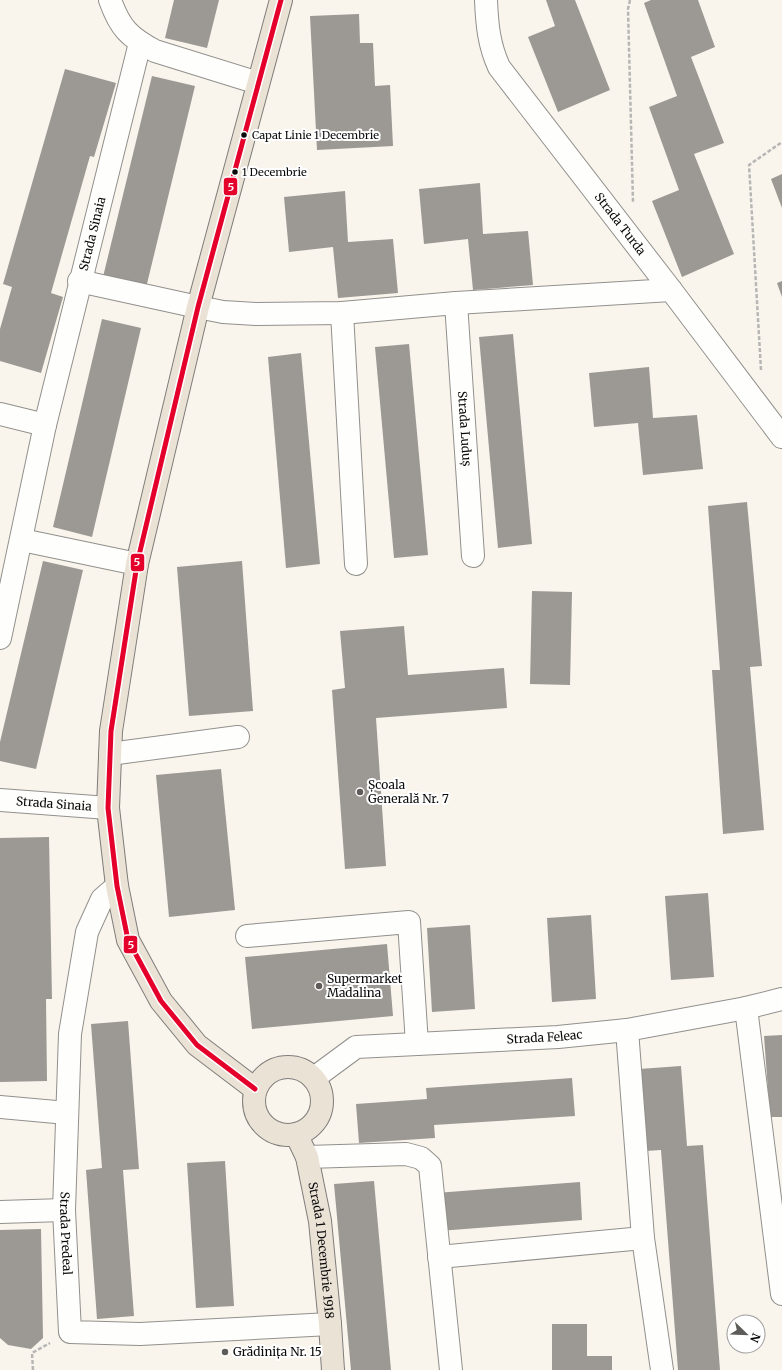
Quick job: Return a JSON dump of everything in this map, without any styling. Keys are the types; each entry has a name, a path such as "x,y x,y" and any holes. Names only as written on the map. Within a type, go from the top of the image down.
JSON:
{"main road":[{"path":"255,1089 197,1045 161,1001 128,940 117,886 108,808 111,731 137,564 198,307 281,0"},
{"path":"282,1067 293,1067 305,1071 314,1078 321,1091 322,1104 317,1118 308,1128 296,1134 283,1135 272,1131 262,1124 255,1113 253,1101 255,1089 261,1079 270,1071 282,1067"},
{"name":"Strada 1 Decembrie 1918","path":"296,1134 307,1157 320,1221 333,1370"}],"street":[{"path":"110,0 122,28 140,43 155,51 258,82"},
{"name":"Strada Turda","path":"486,0 487,27 492,50 499,68 671,290 782,437"},
{"name":"Strada Sinaia","path":"0,638 22,540 45,425 79,281 140,43"},
{"path":"79,281 223,312 256,314 342,313 456,303 671,290"},
{"name":"Strada Luduș","path":"456,303 473,556"},
{"path":"342,313 356,564"},
{"path":"0,414 45,425"},
{"path":"22,540 137,564"},
{"path":"110,754 238,737"},
{"name":"Strada Sinaia","path":"0,800 108,808"},
{"name":"Strada Predeal","path":"70,1332 64,1210 70,1034 87,932 102,899 117,886"},
{"path":"247,936 409,922 417,1044"},
{"name":"Strada Feleac","path":"314,1078 356,1047 558,1037 627,1030 746,1008 782,999"},
{"path":"746,1008 782,1294"},
{"path":"627,1030 643,1238 662,1370"},
{"path":"0,1107 67,1114"},
{"path":"307,1157 406,1154 421,1158 430,1166 451,1370"},
{"path":"0,1212 64,1210"},
{"path":"440,1257 643,1238"},
{"path":"70,1332 140,1334 330,1324"}],"path":[{"path":"630,0 628,8 633,203"},
{"path":"761,374 749,165 782,142"},
{"path":"33,1370 32,1353 70,1332"}],"building":[{"path":"174,0 219,0 207,48 165,38"},
{"path":"546,0 575,0 610,90 558,112 528,37 555,26"},
{"path":"651,0 698,0 715,47 691,57 724,143 694,154 734,254 682,277 652,201 679,190 649,107 677,96 644,3"},
{"path":"359,14 360,43 373,43 375,86 390,85 393,146 317,150 310,16"},
{"path":"65,69 116,83 94,157 90,156 51,293 63,297 41,373 0,361 0,329 12,287 3,284"},
{"path":"152,76 195,86 145,292 102,281"},
{"path":"782,174 782,208 771,179"},
{"path":"480,183 483,234 528,231 533,285 473,290 468,239 424,244 419,189"},
{"path":"345,191 348,242 393,239 398,293 338,298 333,247 289,252 284,197"},
{"path":"782,281 782,297 777,283"},
{"path":"102,319 141,328 92,537 53,527"},
{"path":"513,334 532,544 498,548 479,337"},
{"path":"409,344 428,555 394,558 375,347"},
{"path":"301,353 320,564 286,568 268,357"},
{"path":"649,367 653,418 697,415 703,469 643,475 638,423 594,427 589,373"},
{"path":"747,502 762,666 750,667 764,830 723,834 712,670 720,670 708,506"},
{"path":"43,561 83,570 36,769 0,761 0,742"},
{"path":"242,561 253,711 189,716 177,567"},
{"path":"532,591 572,592 570,685 530,684"},
{"name":"Școala Generală Nr. 7","path":"404,626 408,675 504,668 507,708 376,718 386,866 345,869 332,690 345,688 340,631"},
{"path":"221,769 235,910 169,917 156,775"},
{"path":"49,837 52,999 46,999 47,1081 0,1082 0,838"},
{"path":"708,893 714,977 671,980 665,896"},
{"path":"591,915 596,999 552,1002 547,918"},
{"path":"470,925 475,1009 432,1012 427,928"},
{"name":"Supermarket Madalina","path":"387,944 393,1016 252,1029 245,957"},
{"path":"128,1021 139,1169 123,1170 134,1316 97,1319 86,1170 102,1168 91,1024"},
{"path":"782,1035 782,1117 770,1117 764,1036"},
{"path":"681,1066 687,1146 703,1145 720,1370 678,1370 661,1150 646,1151 639,1069"},
{"path":"572,1078 575,1116 434,1125 435,1138 359,1143 356,1104 427,1099 426,1088"},
{"path":"225,1161 234,1306 196,1308 187,1163"},
{"path":"374,1181 391,1370 351,1370 334,1184"},
{"path":"580,1182 582,1220 439,1231 436,1193"},
{"path":"41,1229 43,1338 31,1349 8,1345 0,1338 0,1230"},
{"path":"552,1324 587,1324 587,1356 612,1356 612,1370 552,1370"}],"transit line":[{"name":"5","path":"255,1089 197,1045 161,1001 128,940 117,886 108,808 111,731 137,564 198,307 281,0"}],"place":[{"name":"Capat Linie 1 Decembrie","path":"244,135"},
{"name":"1 Decembrie","path":"235,172"},
{"name":"Școala Generală Nr. 7","path":"360,792"},
{"name":"Supermarket Madalina","path":"319,986"},
{"name":"Grădinița Nr. 15","path":"225,1352"}]}
